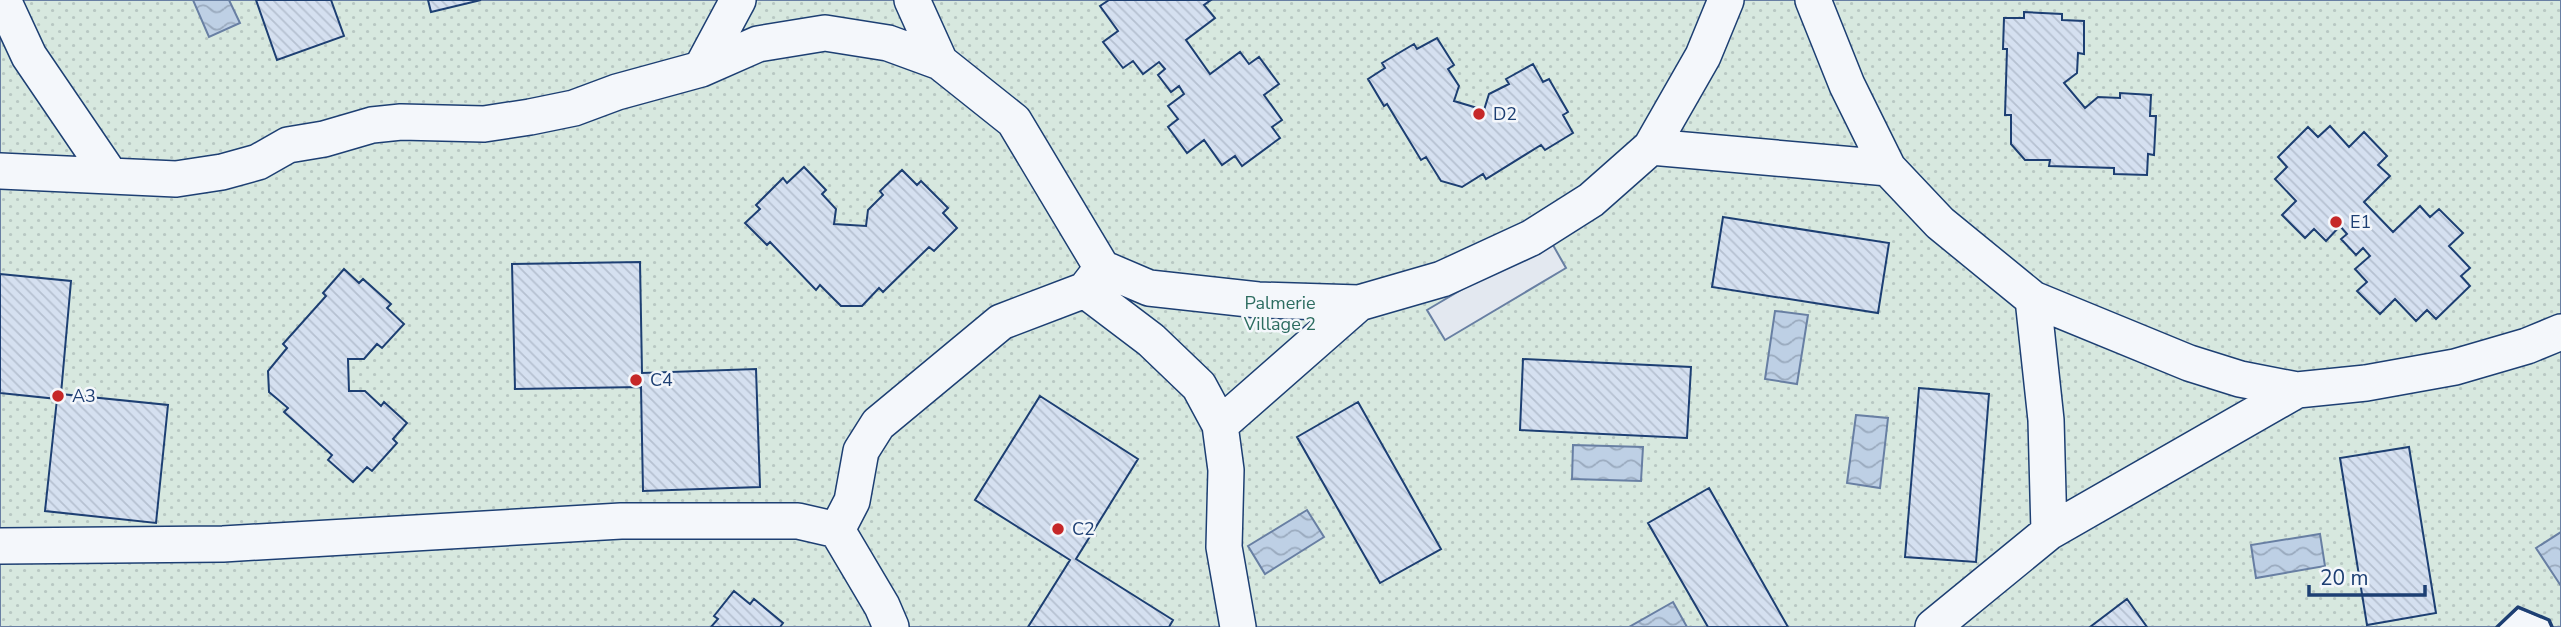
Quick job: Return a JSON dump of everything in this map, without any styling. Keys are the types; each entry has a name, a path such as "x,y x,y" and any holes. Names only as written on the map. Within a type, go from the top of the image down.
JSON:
{"street":[{"path":"3,0 29,56 110,175"},
{"path":"701,69 738,0"},
{"path":"912,0 940,62"},
{"path":"837,530 852,501 860,451 878,425 1001,322 1094,279 1258,300 1359,303 1442,279 1531,238 1591,200 1651,147 1703,56 1726,0"},
{"path":"1813,0 1847,85 1888,168 1940,223 2033,299 2189,363 2240,379 2297,390 2366,383 2455,367 2527,346 2561,332"},
{"path":"0,171 176,178 222,172 258,162 288,145 324,139 372,125 401,122 484,124 574,107 701,69 758,44 825,33 888,43 940,62 1014,121 1094,279 1199,386 1220,425 1226,470 1224,547 1238,627"},
{"path":"1651,147 1888,168"},
{"path":"2033,299 2046,420 2049,532"},
{"path":"1220,425 1359,303"},
{"path":"1933,627 2049,532 2297,390"},
{"path":"0,547 223,544 621,521 798,521 837,530 882,606 891,627"}],"green space":[{"name":"Palmerie Village 2","path":"0,0 2561,0 2561,627 2552,627 2549,620 2518,608 2497,627 0,627"}],"shaded area":[{"path":"1549,238 1566,268 1445,340 1427,310"}],"water":[{"path":"193,0 229,0 240,23 209,37"},
{"path":"1775,311 1808,315 1797,384 1765,379"},
{"path":"1856,415 1888,418 1880,488 1847,483"},
{"path":"1573,445 1643,447 1641,481 1572,479"},
{"path":"1307,510 1324,537 1265,574 1248,546"},
{"path":"2561,532 2561,586 2536,548"},
{"path":"2320,534 2325,566 2256,578 2251,545"},
{"path":"1673,602 1687,627 1629,627"}],"building":[{"path":"256,0 331,0 344,36 277,60"},
{"path":"428,0 481,0 431,12"},
{"path":"1109,0 1211,0 1204,5 1215,18 1186,40 1210,74 1240,52 1249,64 1259,57 1279,84 1264,95 1282,120 1272,127 1280,138 1242,166 1235,156 1222,165 1204,140 1187,153 1168,127 1178,119 1168,106 1184,94 1179,86 1171,92 1158,75 1165,69 1159,62 1143,74 1133,61 1123,68 1103,42 1118,31 1100,6"},
{"path":"2024,12 2062,14 2062,20 2084,21 2084,54 2078,53 2077,73 2064,83 2085,108 2098,97 2120,98 2120,93 2151,95 2150,116 2156,116 2154,155 2148,154 2147,175 2114,174 2114,168 2049,166 2050,160 2025,160 2011,144 2011,115 2005,115 2007,49 2003,49 2004,18 2024,18"},
{"name":"D2","path":"1437,38 1454,65 1448,69 1459,86 1454,101 1484,110 1489,94 1509,84 1506,79 1533,64 1543,82 1549,79 1568,112 1563,115 1573,133 1545,150 1541,145 1486,179 1483,174 1462,187 1441,181 1426,157 1421,160 1387,104 1384,106 1368,79 1385,68 1382,63 1414,44 1417,49"},
{"name":"E1","path":"2330,126 2349,147 2364,132 2387,156 2378,165 2390,176 2364,202 2393,232 2420,206 2430,217 2439,209 2463,233 2449,246 2470,268 2461,276 2470,286 2436,319 2427,310 2416,321 2395,299 2380,314 2357,291 2367,282 2355,269 2370,256 2363,248 2356,255 2341,239 2347,234 2340,226 2326,241 2314,229 2305,238 2282,215 2296,201 2275,179 2287,167 2278,157 2308,127 2318,137"},
{"path":"804,167 826,190 822,194 836,209 834,224 866,226 868,210 883,195 880,191 902,170 917,185 921,181 948,208 943,213 957,228 934,251 929,247 883,292 879,288 862,306 841,306 820,285 816,290 770,242 767,245 745,223 760,209 756,205 783,178 787,183"},
{"path":"1723,217 1889,243 1878,313 1712,287"},
{"name":"C4","path":"640,262 642,373 756,369 760,487 643,491 641,387 515,389 512,264"},
{"path":"344,269 359,283 363,279 391,304 387,308 404,324 382,348 377,344 364,359 348,359 349,391 365,391 381,406 384,402 407,423 393,439 397,443 372,471 367,467 353,482 328,460 332,455 284,412 288,408 269,392 268,371 287,348 283,344 326,296 323,293"},
{"name":"A3","path":"0,274 71,281 61,394 168,405 156,523 45,511 57,399 0,393"},
{"path":"1523,359 1691,367 1687,438 1520,430"},
{"path":"1919,388 1989,394 1976,562 1905,557"},
{"name":"C2","path":"1040,396 1138,459 1076,559 1173,620 1169,627 1028,627 1070,560 975,500"},
{"path":"1358,402 1441,549 1380,583 1297,437"},
{"path":"2409,447 2436,613 2367,625 2340,458"},
{"path":"1709,488 1788,627 1708,627 1648,523"},
{"path":"734,591 750,604 754,599 783,623 780,627 711,627 718,619 714,616"},
{"path":"2127,599 2147,627 2090,627"}],"wall":[{"path":"2497,627 2518,607 2549,620 2552,627"}],"place":[{"name":"D2","path":"1479,114"},
{"name":"E1","path":"2336,222"},
{"name":"C4","path":"636,380"},
{"name":"A3","path":"58,396"},
{"name":"C2","path":"1058,529"}]}
